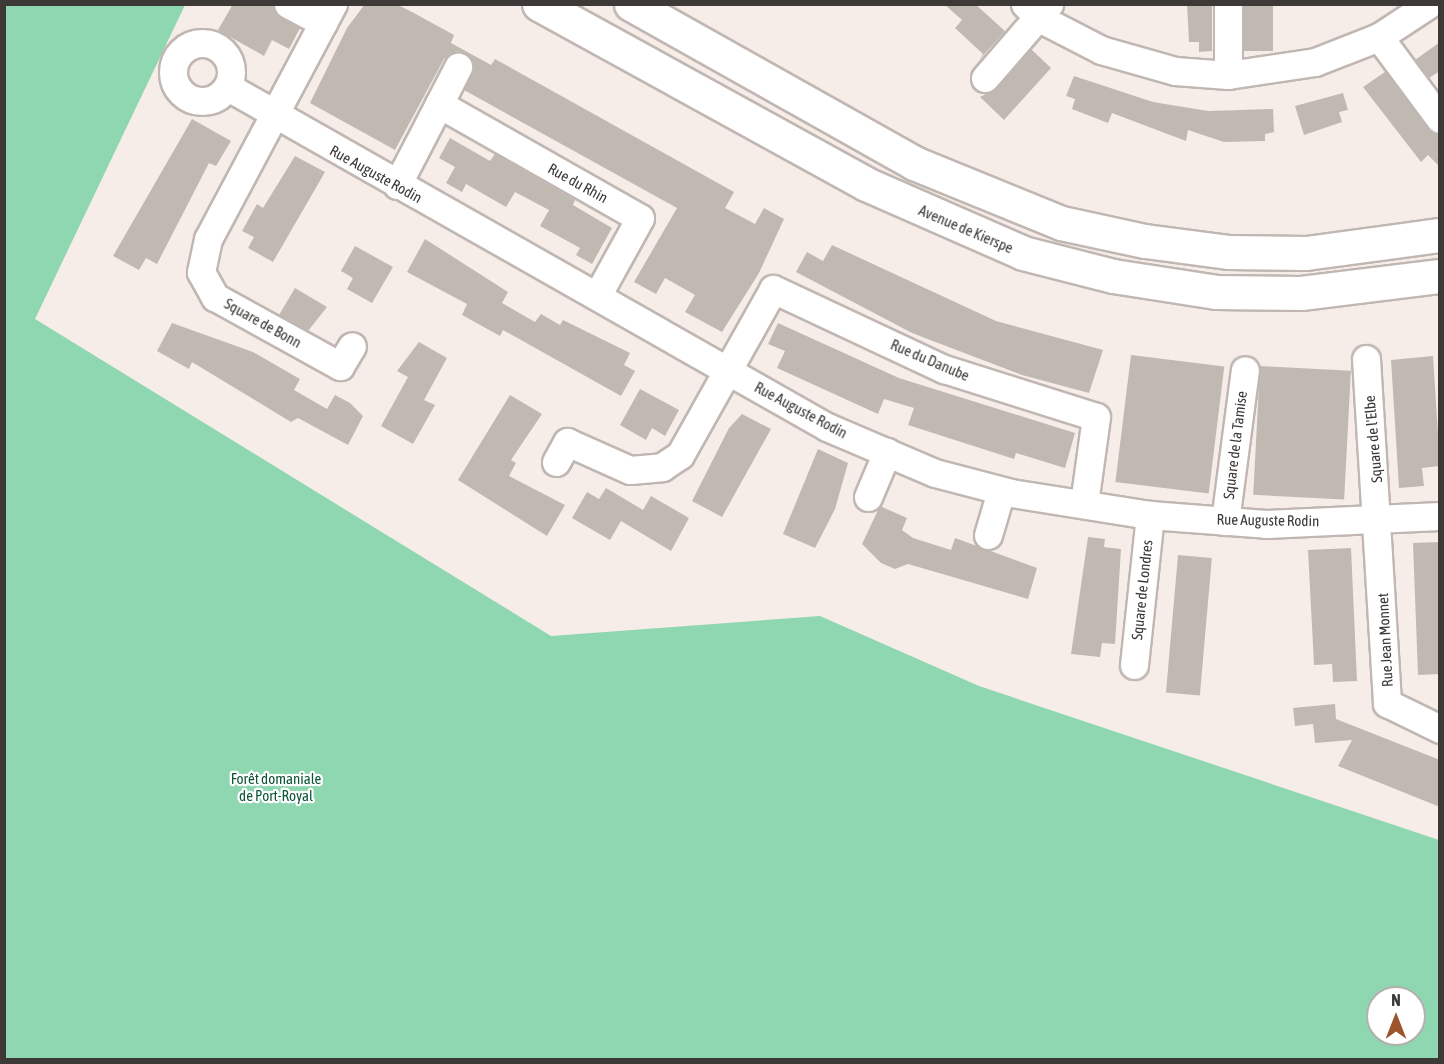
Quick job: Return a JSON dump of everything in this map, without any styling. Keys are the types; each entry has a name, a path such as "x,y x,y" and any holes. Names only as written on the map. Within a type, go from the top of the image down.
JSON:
{"main road":[{"name":"Avenue de Kierspe","path":"539,4 866,184 1023,253 1113,276 1216,292 1322,291 1440,276"},
{"path":"631,4 914,163 1061,223 1145,242 1229,252 1306,253 1440,235"}],"street":[{"path":"271,115 328,14 288,4"},
{"path":"1228,4 1228,75"},
{"path":"985,78 1038,9 1101,50 1175,71 1228,75 1315,62 1379,37 1429,4"},
{"path":"1379,37 1440,119"},
{"path":"397,185 458,67"},
{"name":"Rue Auguste Rodin","path":"228,87 271,115 827,427 887,452 1001,491 1150,515 1226,521 1440,516"},
{"name":"Rue du Rhin","path":"439,104 640,218 597,296"},
{"name":"Square de Bonn","path":"271,115 208,239 201,272 215,297 340,366 352,346"},
{"name":"Rue du Danube","path":"729,371 773,290 944,369 1096,417 1084,504"},
{"name":"Square de l'Elbe","path":"1366,359 1379,518"},
{"name":"Square de la Tamise","path":"1226,521 1245,370"},
{"path":"556,462 567,442 630,470 662,467 680,455 729,371"},
{"path":"868,497 887,452"},
{"path":"988,535 1001,491"},
{"name":"Square de Londres","path":"1134,665 1150,515"},
{"name":"Rue Jean Monnet","path":"1379,518 1388,703 1440,729"}],"green space":[{"name":"Forêt domaniale de Port-Royal","path":"5,4 185,5 35,319 551,636 820,616 979,686 1439,840 1439,1059 5,1059"}],"building":[{"path":"233,4 272,4 280,17 300,28 289,49 272,40 264,56 218,30"},
{"path":"365,4 396,4 412,12 454,35 451,43 491,65 495,59 734,192 725,208 755,224 764,208 784,219 759,273 722,332 685,312 695,295 665,278 656,294 634,282 677,208 464,90 474,67 466,53 457,51 444,59 395,150 310,103 347,28"},
{"path":"944,4 975,4 1005,31 980,59 983,54 955,28 962,20"},
{"path":"1187,4 1212,4 1212,51 1199,52 1199,42 1189,42"},
{"path":"1244,4 1273,4 1273,51 1244,51"},
{"path":"1440,42 1440,71 1429,78 1415,60"},
{"path":"1031,49 1051,68 1004,120 980,97 997,88"},
{"path":"1385,72 1440,137 1440,167 1428,155 1421,162 1363,87"},
{"path":"1074,76 1153,102 1208,111 1273,109 1274,132 1265,134 1265,141 1224,142 1188,130 1186,141 1112,113 1108,123 1072,109 1075,99 1066,96"},
{"path":"1343,93 1348,110 1339,112 1342,122 1304,135 1295,106"},
{"path":"192,119 231,141 216,166 209,163 157,264 146,258 139,270 113,256"},
{"path":"450,138 490,161 495,154 575,200 573,205 612,228 592,264 576,255 580,248 540,226 549,210 515,192 506,207 466,184 462,192 446,183 455,167 439,158"},
{"path":"295,156 325,172 273,262 248,248 254,237 242,231 257,204 263,208"},
{"path":"425,239 508,292 502,303 535,322 541,314 560,325 563,320 630,353 624,365 635,371 621,396 503,330 500,336 462,315 467,304 407,272"},
{"path":"832,245 996,321 1103,350 1089,393 1022,375 912,333 796,272 807,252 823,261"},
{"path":"355,246 393,267 372,303 347,289 353,278 341,271"},
{"path":"295,288 327,307 308,331 279,315"},
{"path":"172,323 253,352 300,379 294,390 327,409 335,395 350,403 363,416 348,445 298,418 291,422 192,362 189,369 157,351"},
{"path":"778,323 899,378 1075,433 1065,468 1016,453 1014,459 908,425 914,408 884,399 878,414 777,368 785,351 768,344"},
{"path":"419,342 447,358 424,400 435,405 413,444 381,426 408,377 397,371"},
{"path":"1131,355 1224,366 1209,494 1115,482"},
{"path":"1433,356 1440,466 1422,468 1424,486 1399,488 1391,360"},
{"path":"1260,366 1351,371 1344,500 1253,495"},
{"path":"640,389 679,410 665,436 652,428 646,440 620,425"},
{"path":"510,395 542,414 511,460 516,463 509,476 565,505 547,536 458,480"},
{"path":"742,414 771,429 722,517 692,501 729,428"},
{"path":"818,449 848,463 835,509 815,548 783,534"},
{"path":"606,488 643,510 651,496 689,518 671,551 621,521 610,540 572,518 587,492 599,499"},
{"path":"880,506 907,518 902,530 913,538 951,550 955,538 1037,568 1028,599 908,564 895,569 881,563 862,544"},
{"path":"1088,537 1105,539 1104,547 1121,549 1115,644 1102,643 1100,657 1071,654"},
{"path":"1440,542 1440,674 1418,675 1413,543"},
{"path":"1351,548 1357,681 1333,682 1332,664 1314,665 1308,550"},
{"path":"1178,555 1212,558 1200,695 1166,692"},
{"path":"1335,704 1336,719 1440,760 1440,807 1338,766 1352,740 1315,743 1313,724 1295,726 1293,708"}]}
